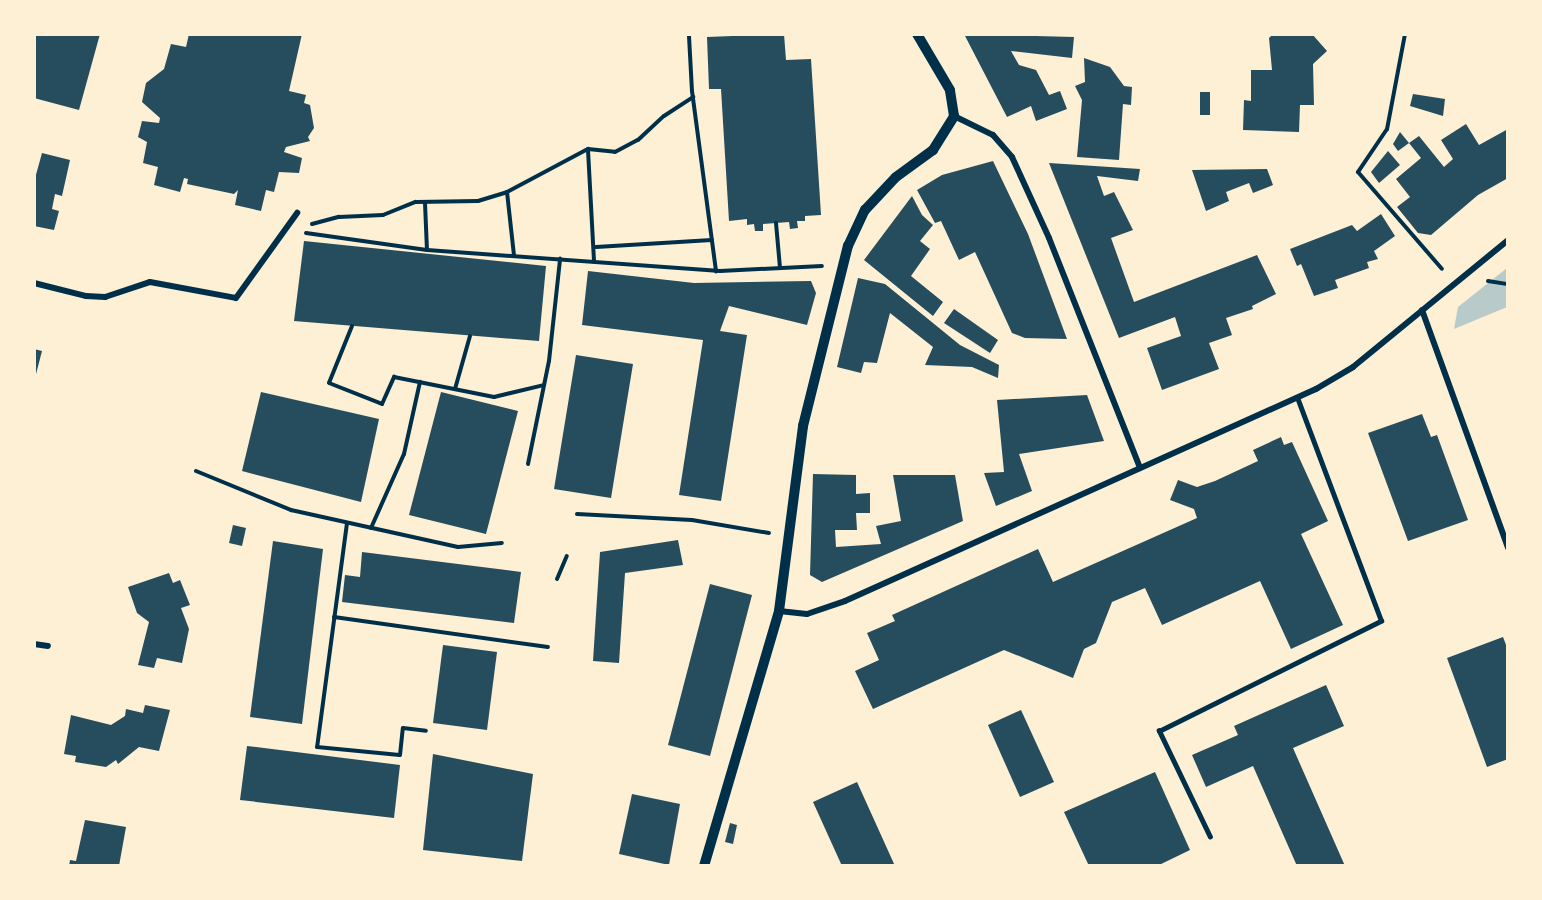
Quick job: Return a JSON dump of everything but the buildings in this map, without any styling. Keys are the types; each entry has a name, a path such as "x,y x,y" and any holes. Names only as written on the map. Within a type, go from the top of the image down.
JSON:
{"street":[{"path":"704,866 779,611 803,426 842,266 854,228 865,210 896,177 933,150 954,116 950,90 917,34"},
{"path":"954,116 993,135 1011,157 1049,238 1140,468"},
{"path":"34,282 87,296 105,297 150,282 236,298 297,213"},
{"path":"779,611 807,614 845,601 1297,398 1353,367 1508,240"},
{"path":"1422,310 1508,548"},
{"path":"34,644 48,646"}],"lane":[{"path":"1210,837 1159,731 1381,621 1297,398"}],"path":[{"path":"1405,34 1386,129 1358,172 1455,284"},
{"path":"689,36 693,97 716,271"},
{"path":"285,230 339,217 383,215 416,202 478,201 507,192 588,149 615,152 638,140 664,116 693,97"},
{"path":"588,149 596,248 594,262"},
{"path":"507,192 514,255"},
{"path":"425,203 427,249"},
{"path":"776,223 780,268"},
{"path":"285,230 427,249 716,271 842,266"},
{"path":"596,248 712,240"},
{"path":"528,464 544,385 560,259"},
{"path":"352,326 329,383 382,404 394,376 494,397 544,385"},
{"path":"455,389 470,336"},
{"path":"371,528 404,454 420,382"},
{"path":"196,471 284,508 347,523 458,547 502,543"},
{"path":"577,514 692,520 789,537"},
{"path":"347,523 317,747 400,756 403,728 426,731"},
{"path":"557,579 567,556"},
{"path":"334,617 548,647"}],"shaded area":[{"path":"1507,268 1507,307 1454,329 1458,307"}]}
